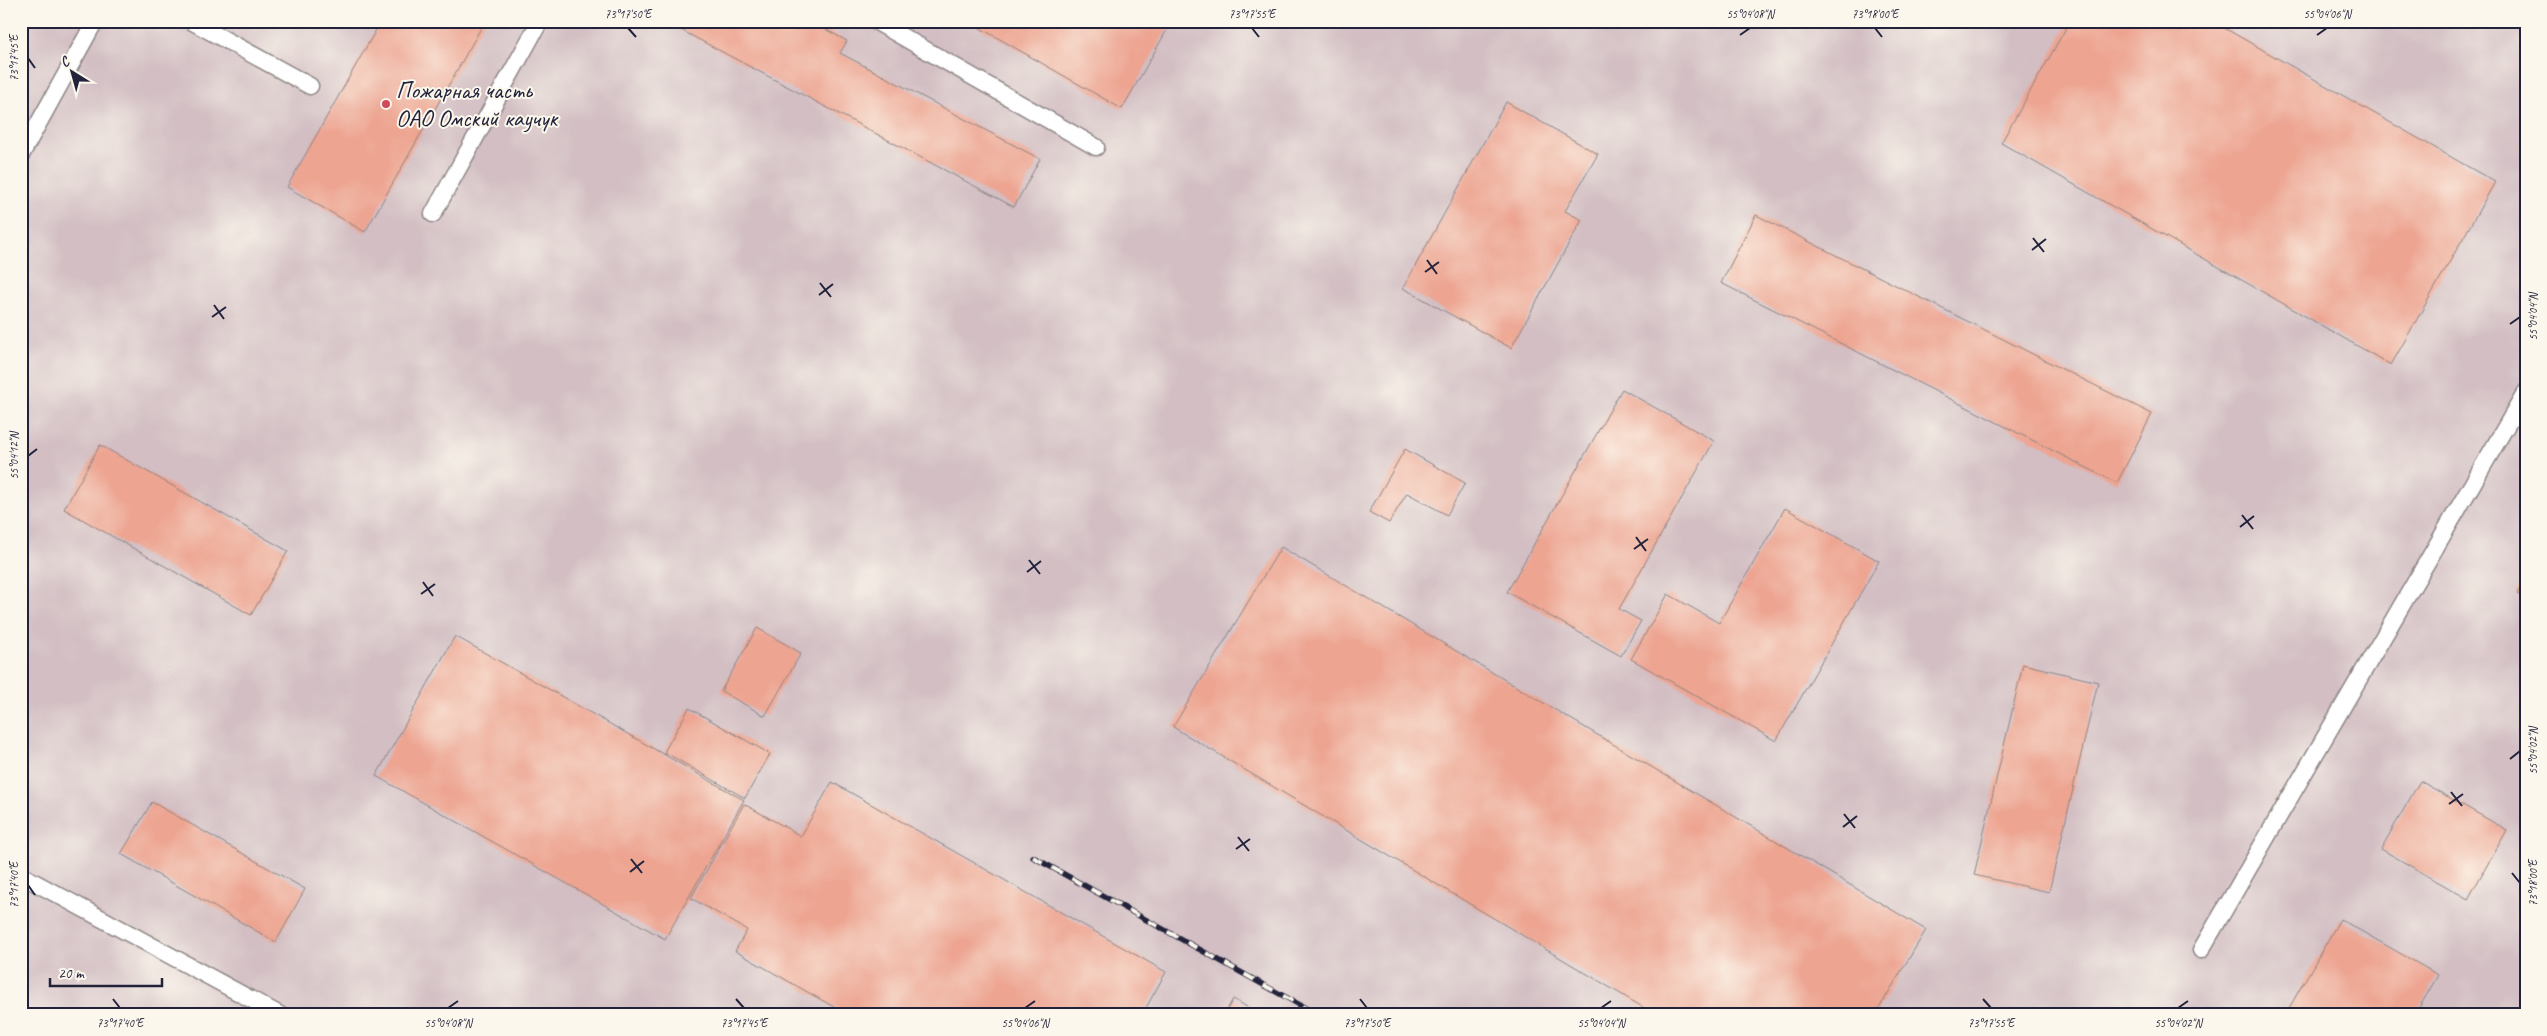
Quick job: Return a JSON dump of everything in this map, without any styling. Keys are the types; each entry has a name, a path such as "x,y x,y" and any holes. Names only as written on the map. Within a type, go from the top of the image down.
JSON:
{"lane":[{"path":"21,155 95,21"},
{"path":"191,21 310,86"},
{"path":"432,214 540,21"},
{"path":"875,21 1096,147"},
{"path":"2200,950 2526,392"},
{"path":"21,875 280,1015"}],"shaded area":[{"path":"21,21 2526,21 2526,1015 21,1015"}],"building":[{"name":"Пожарная часть ОАО Омский каучук","path":"381,21 485,21 365,232 287,187"},
{"path":"664,21 780,21 796,30 801,21 810,21 847,41 840,53 1040,159 1014,207"},
{"path":"968,21 1172,21 1122,109"},
{"path":"2070,21 2212,21 2495,182 2391,365 2001,143"},
{"path":"1506,102 1598,154 1565,211 1582,220 1511,348 1403,288"},
{"path":"1756,215 2152,414 2117,483 1721,283"},
{"path":"1622,389 1714,441 1619,609 1641,621 1621,656 1507,592"},
{"path":"100,445 288,551 251,615 64,509"},
{"path":"1405,449 1465,483 1447,515 1407,493 1389,523 1369,512"},
{"path":"1785,508 1879,561 1776,741 1631,659 1668,594 1719,623"},
{"path":"1281,547 1926,930 1875,1015 1656,1015 1173,727"},
{"path":"2526,578 2526,599 2517,594"},
{"path":"757,628 801,653 765,716 721,691"},
{"path":"455,636 744,800 665,939 376,776"},
{"path":"2023,664 2098,682 2049,892 1974,875"},
{"path":"689,708 770,754 745,798 664,752"},
{"path":"2420,781 2507,830 2468,899 2381,849"},
{"path":"832,782 1166,972 1142,1015 848,1015 735,951 747,930 691,898 744,804 801,836"},
{"path":"152,802 305,889 276,942 121,854"},
{"path":"2340,919 2438,975 2415,1015 2285,1015"},
{"path":"1233,999 1261,1015 1224,1015"}],"railway":[{"path":"1033,857 1318,1015"}],"place":[{"name":"Пожарная часть ОАО Омский каучук","path":"386,104"}]}
